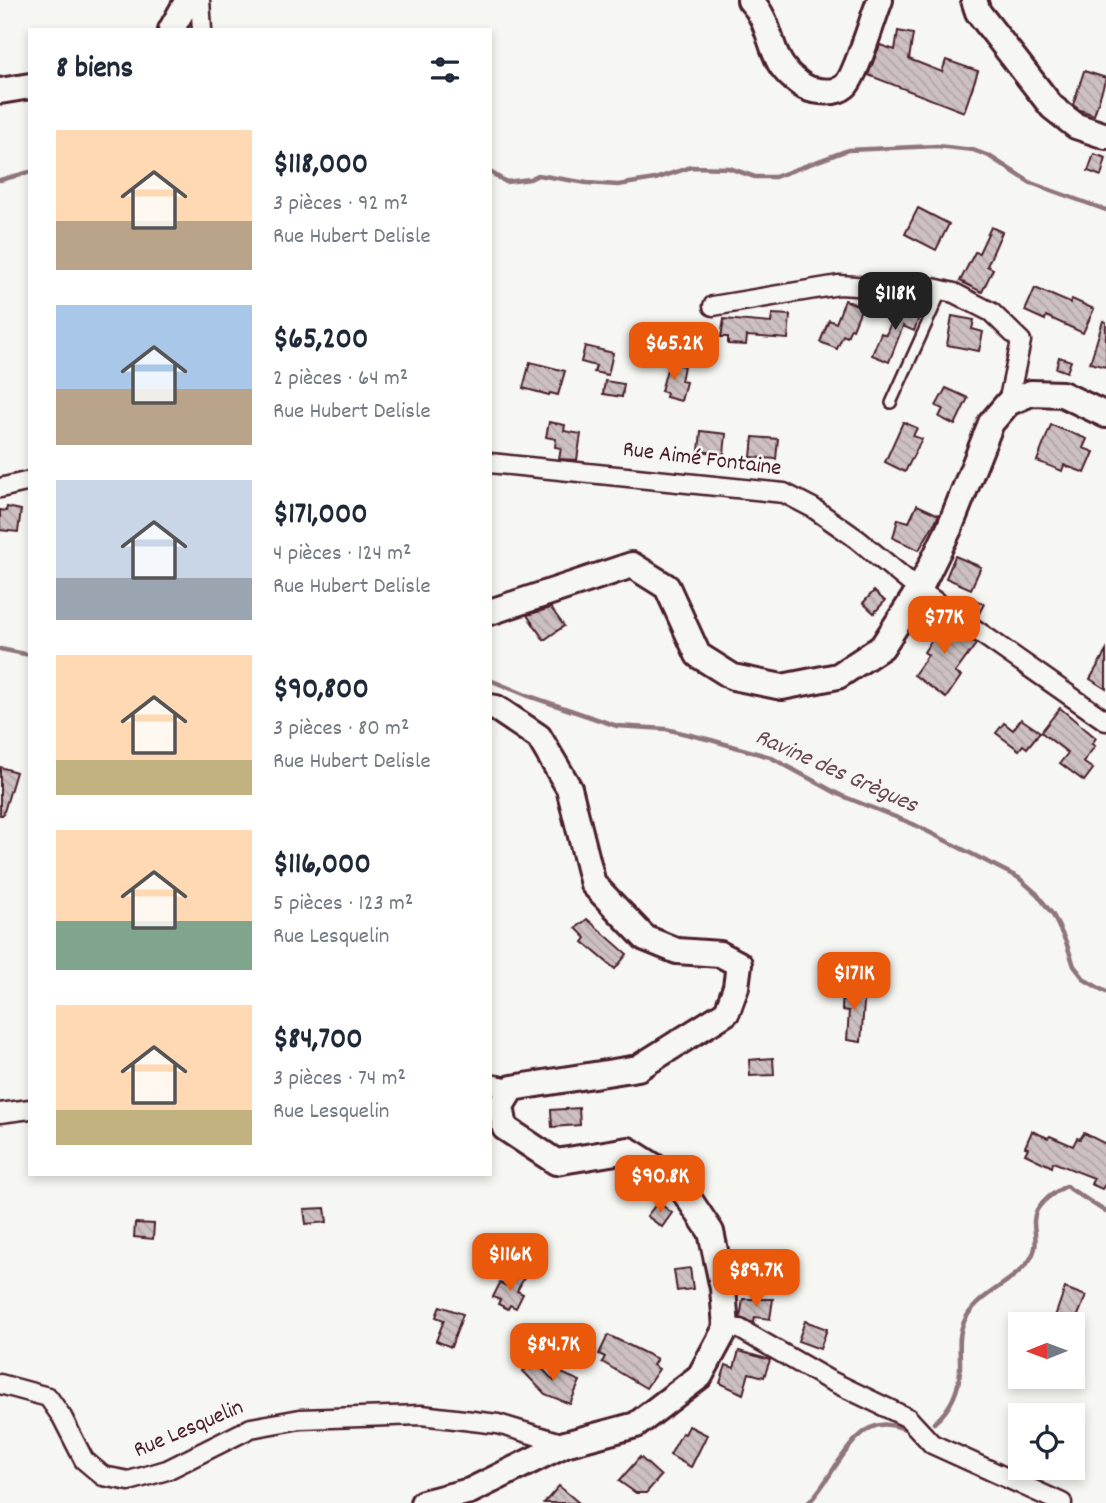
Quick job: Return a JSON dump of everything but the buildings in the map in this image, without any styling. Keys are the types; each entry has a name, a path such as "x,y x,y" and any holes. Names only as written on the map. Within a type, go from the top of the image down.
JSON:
{"main road":[{"path":"172,28 188,0"},
{"path":"750,0 761,11 780,64 810,90 830,92 845,86 880,0"},
{"path":"974,0 978,12 1052,107 1076,126 1106,136"},
{"path":"0,91 28,86"},
{"path":"492,611 632,565 667,587 698,654 733,677 782,687 838,676 882,647 919,590 949,529 991,423 1008,403 1031,393 1062,394 1106,415"},
{"path":"423,1503 470,1491 565,1444 636,1425 700,1376 726,1328 723,1288 711,1232 677,1181 628,1150 556,1162 505,1128 501,1086 638,1068 727,1012 736,987 738,964 720,954 677,951 645,938 610,902 593,884 569,788 540,737 492,707"}],"street":[{"path":"200,0 202,28"},
{"path":"713,306 839,285 933,288 954,293 991,312 1021,341 1008,403"},
{"name":"Rue Aimé Fontaine","path":"492,463 784,493 813,508 857,538 919,590 1106,721"},
{"path":"0,488 28,481"},
{"path":"0,1113 28,1109"},
{"path":"726,1328 740,1329 827,1379 908,1418 932,1444 1062,1503"},
{"name":"Rue Lesquelin","path":"0,1384 48,1397 85,1460 103,1476 130,1482 167,1470 251,1429 300,1419 421,1415 498,1424 565,1444"}],"lane":[{"path":"891,403 942,290"}],"waterway":[{"path":"492,173 506,182 530,179 538,175 618,185 655,179 691,167 729,168 755,177 775,177 848,150 937,146 973,150 989,156 1031,183 1106,210"},
{"path":"0,180 28,173"},
{"name":"Ravine des Grègues","path":"0,649 28,655"},
{"name":"Ravine des Grègues","path":"492,681 617,726 666,729 770,757 840,795 913,824 1019,878 1037,894 1053,915 1074,966 1085,980 1106,992"},
{"path":"934,1423 951,1403 957,1388 963,1324 984,1297 1029,1261 1036,1241 1034,1224 1039,1207 1066,1186 1106,1212"},
{"path":"808,1503 864,1432 876,1426 891,1425 906,1429"}]}
